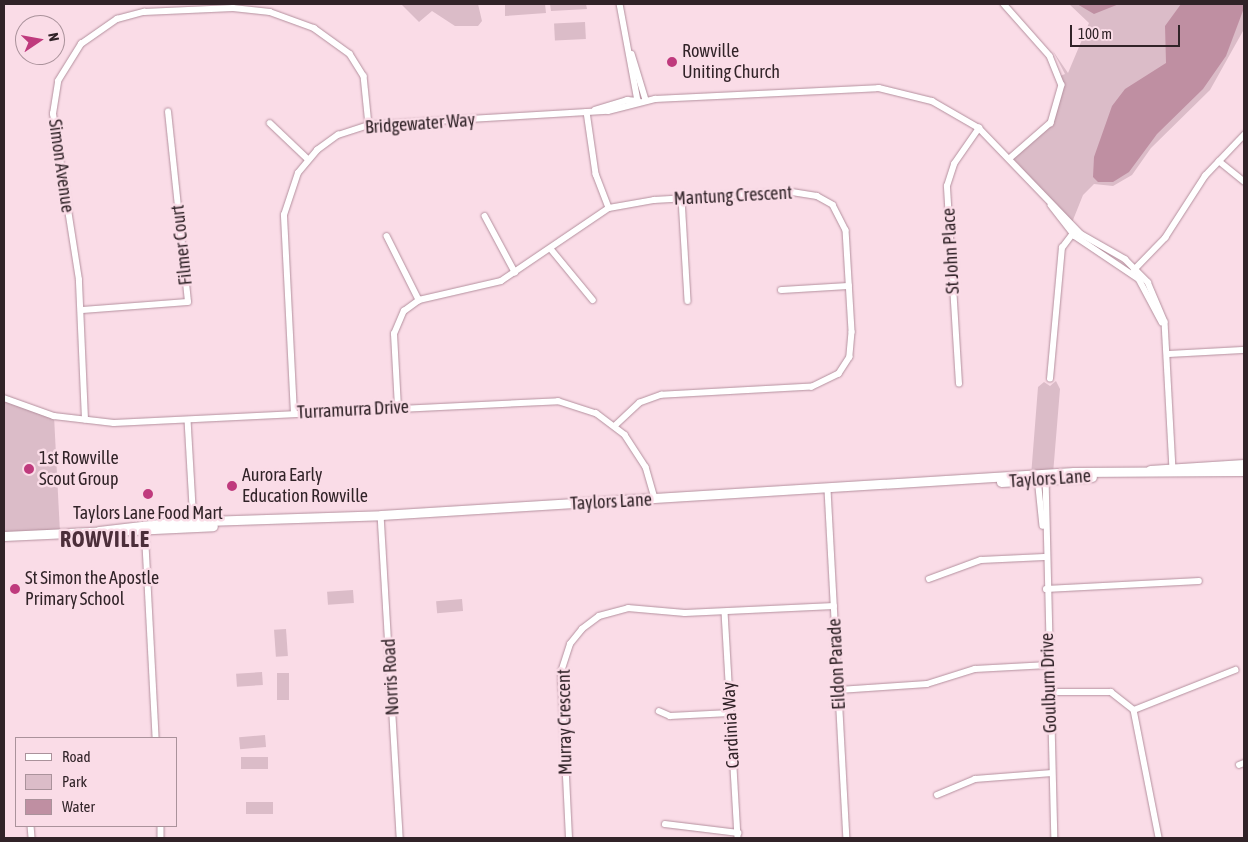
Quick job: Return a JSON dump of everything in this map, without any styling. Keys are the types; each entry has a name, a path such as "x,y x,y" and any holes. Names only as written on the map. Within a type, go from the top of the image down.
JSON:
{"main road":[{"name":"Taylors Lane","path":"1173,471 1244,464"},
{"name":"Taylors Lane","path":"4,536 1125,473 1244,471"}],"street":[{"path":"620,4 638,102"},
{"path":"1004,4 1050,56 1062,85 1051,122 1012,157"},
{"name":"Simon Avenue","path":"86,420 82,310 52,114 64,67 90,34 117,19 144,12 233,8 270,12 314,28 350,54 364,76 369,125"},
{"path":"627,38 646,100"},
{"name":"Bridgewater Way","path":"294,414 284,215 291,188 308,158 338,135 369,125 590,111 626,100 638,102 646,100 879,88 932,101 979,128 1012,157 1075,232 1134,271 1159,301 1166,334 1173,471"},
{"path":"590,111 596,174 609,208"},
{"name":"Filmer Court","path":"82,310 188,302 168,112"},
{"path":"270,124 308,158"},
{"name":"St John Place","path":"959,384 948,186 954,164 979,128"},
{"path":"1134,271 1165,238 1220,161 1244,134"},
{"path":"1220,161 1244,180"},
{"name":"Mantung Crescent","path":"419,300 474,289 515,272 609,208 682,199 792,192 828,200 846,230 852,346 845,367 831,380 812,387 662,396 631,409 615,426"},
{"path":"682,199 688,300"},
{"path":"485,216 515,272"},
{"path":"1050,378 1062,248 1075,232"},
{"path":"387,236 419,300 404,311 394,334 398,408"},
{"path":"550,249 593,300"},
{"path":"781,290 849,286"},
{"path":"1167,354 1244,350"},
{"name":"Turramurra Drive","path":"4,398 45,413 86,420 188,420 558,401 585,408 615,426 640,456 655,499"},
{"path":"188,420 194,525"},
{"name":"Goulburn Drive","path":"1042,478 1055,838"},
{"name":"Eildon Parade","path":"828,490 847,838"},
{"name":"Norris Road","path":"381,516 400,838"},
{"path":"145,528 156,737"},
{"path":"929,579 981,560 1044,557"},
{"path":"1046,588 1199,581"},
{"name":"Murray Crescent","path":"569,838 560,682 570,644 591,622 618,609 725,612 834,606"},
{"name":"Cardinia Way","path":"725,612 738,836"},
{"path":"839,690 927,684 975,669 1048,665"},
{"path":"1134,710 1235,670"},
{"path":"1050,692 1112,692 1134,710 1159,838"},
{"path":"659,711 670,716 730,713"},
{"path":"937,795 975,779 1052,773"},
{"path":"665,824 738,836"}],"green space":[{"path":"401,4 478,4 482,21 478,26 455,26 432,11 419,22"},
{"path":"505,4 545,4 546,13 505,16"},
{"path":"550,4 586,4 587,9 551,11"},
{"path":"1069,4 1244,4 1243,31 1210,90 1151,148 1132,175 1113,186 1094,184 1083,195 1071,225 1012,157 1042,133 1057,111 1060,76 1065,74 1053,51 1068,73 1089,23"},
{"path":"585,22 586,39 555,41 554,24"},
{"path":"1056,381 1060,389 1053,474 1031,476 1038,387 1044,382 1050,386"},
{"path":"4,398 54,416 60,533 4,536"},
{"path":"353,590 354,603 328,605 327,592"},
{"path":"462,599 463,611 437,613 436,601"},
{"path":"286,629 288,656 276,657 274,630"},
{"path":"262,672 263,685 237,687 236,674"},
{"path":"277,673 289,673 289,700 277,700"},
{"path":"265,735 266,747 240,749 239,737"},
{"path":"241,757 268,757 268,769 241,769"},
{"path":"246,802 273,802 273,814 246,814"}],"water":[{"path":"1077,4 1119,4 1094,14"},
{"path":"1181,4 1244,4 1244,8 1226,56 1203,89 1157,134 1129,172 1113,182 1098,182 1093,177 1094,157 1112,106 1125,89 1166,63 1165,26"}],"place":[{"name":"Rowville Uniting Church","path":"672,62"},
{"name":"1st Rowville Scout Group","path":"29,469"},
{"name":"Aurora Early Education Rowville","path":"232,486"},
{"name":"Taylors Lane Food Mart","path":"148,494"},
{"name":"St Simon the Apostle Primary School","path":"15,589"}],"district":[{"name":"ROWVILLE","path":"105,540"}]}
